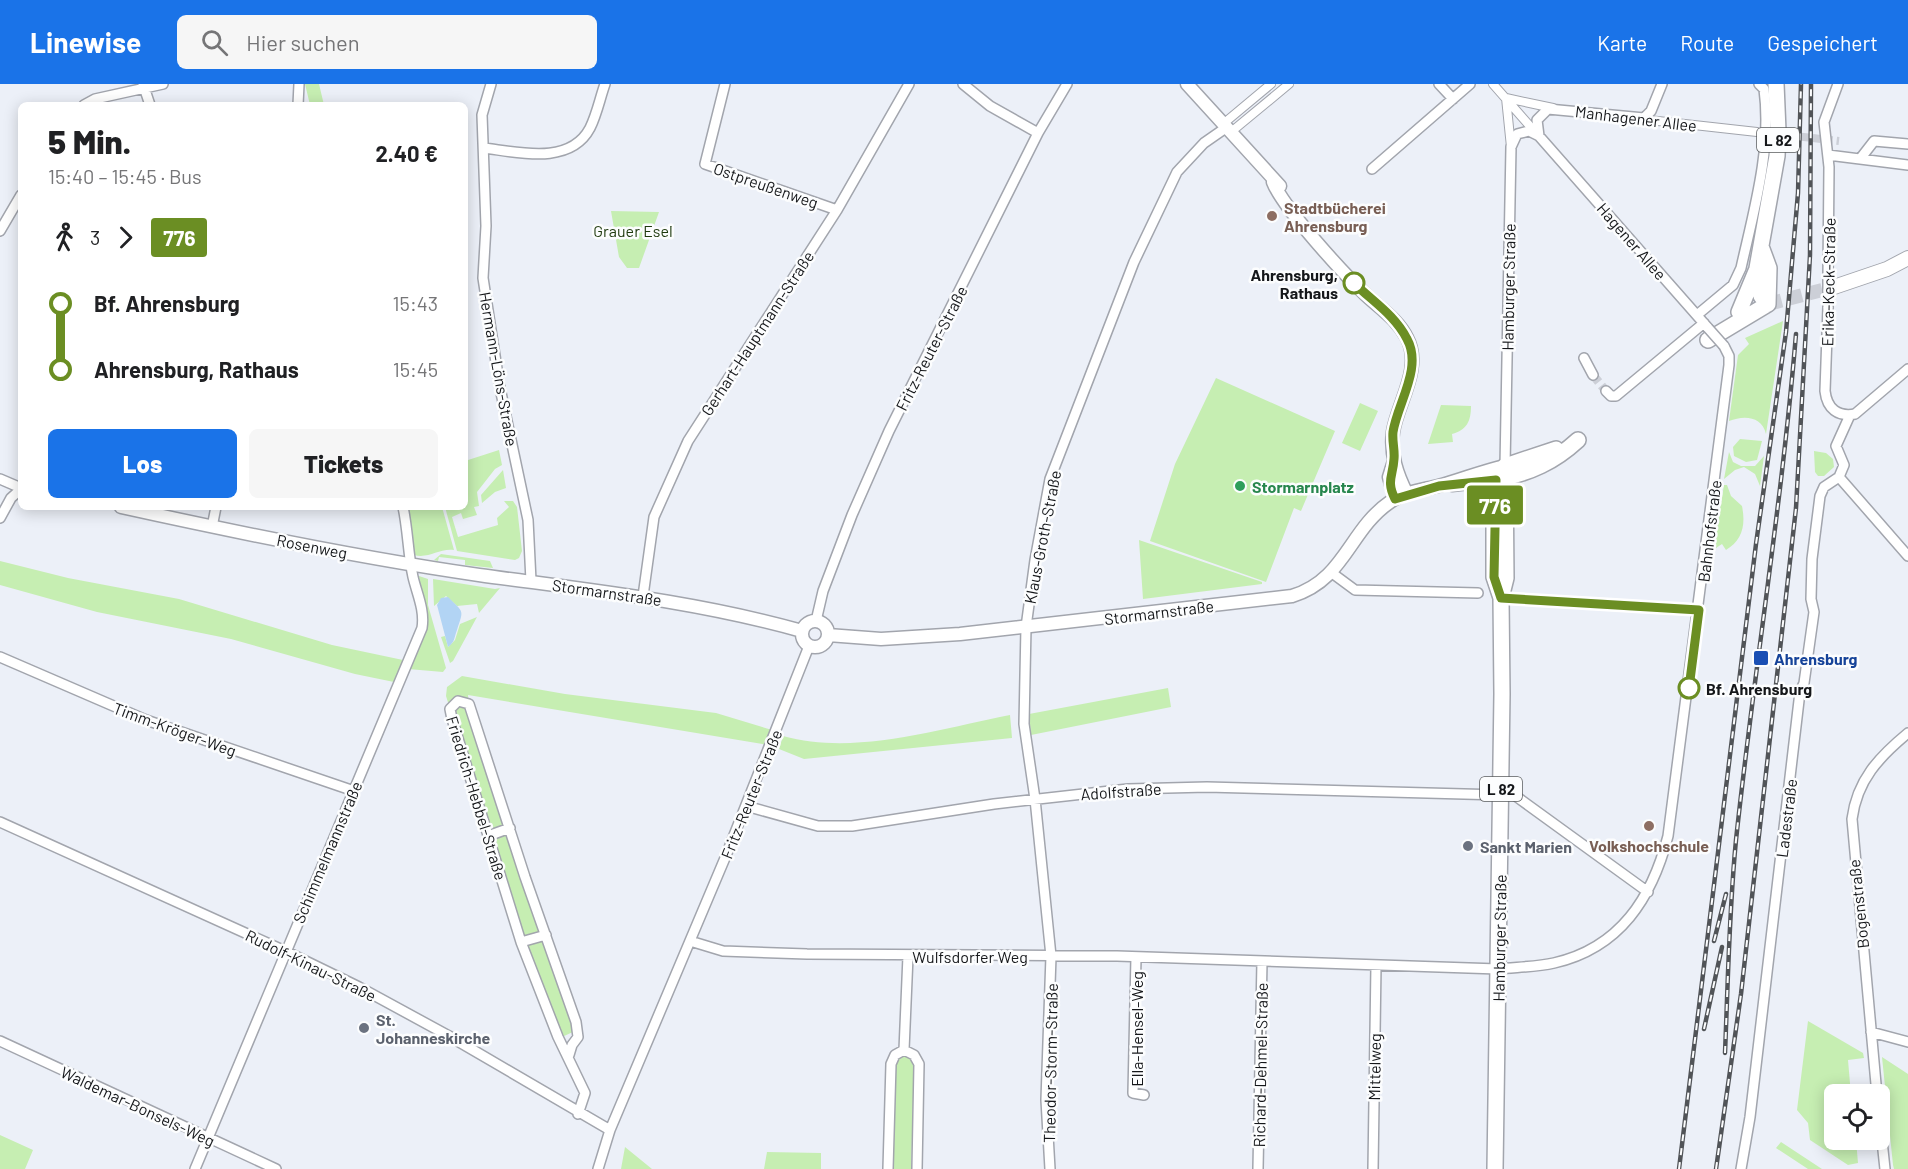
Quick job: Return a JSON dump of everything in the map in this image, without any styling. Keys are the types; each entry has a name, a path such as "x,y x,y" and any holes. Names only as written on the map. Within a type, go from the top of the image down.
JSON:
{"main road":[{"name":"L 82","path":"1738,312 1757,268 1762,249 1778,144 1766,84"},
{"name":"L 82","path":"1762,249 1769,268 1768,304"},
{"path":"1831,282 1887,269 1908,258"},
{"name":"L 82","path":"1757,268 1761,296 1768,304"},
{"name":"L 82","path":"1756,304 1768,304 1708,340 1738,312 1756,304"},
{"name":"Hamburger Straße","path":"1495,1169 1498,969 1509,796 1501,598 1494,577 1503,475"}],"street":[{"path":"90,102 144,86 163,84"},
{"path":"298,102 299,84"},
{"name":"Hermann-Löns-Straße","path":"491,84 482,115 486,226 483,278 500,388 528,520 531,581"},
{"path":"484,148 545,155 575,144 588,130 605,84"},
{"name":"Ostpreußenweg","path":"725,84 705,164 837,210"},
{"name":"Gerhart-Hauptmann-Straße","path":"643,596 649,537 671,475 714,398 837,210 909,84"},
{"path":"963,84 990,106 1038,133"},
{"name":"Fritz-Reuter-Straße","path":"816,621 823,591 852,514 889,431 1038,133 1067,84"},
{"path":"1187,84 1273,182 1326,237 1378,298 1383,308 1407,338 1411,353 1408,384 1393,429 1394,460 1389,477 1395,499 1439,486 1503,475"},
{"name":"Klaus-Groth-Straße","path":"1227,128 1271,84"},
{"name":"Klaus-Groth-Straße","path":"1051,956 1035,799 1024,724 1026,627 1050,479 1134,262 1177,172 1204,142 1289,84"},
{"path":"1439,84 1453,99"},
{"path":"1372,169 1470,84"},
{"path":"1493,84 1539,136"},
{"path":"1639,118 1650,113 1662,84"},
{"path":"1697,315 1738,278 1755,203 1761,133 1767,110 1766,84"},
{"name":"Erika-Keck-Straße","path":"1838,84 1825,115 1831,282 1825,392 1831,407 1839,413 1850,415"},
{"path":"144,86 149,102"},
{"path":"1506,98 1555,109"},
{"path":"1506,98 1511,147"},
{"name":"Manhagener Allee","path":"1539,136 1536,128 1538,118 1545,110 1555,109 1761,133"},
{"path":"1511,147 1514,138 1522,132 1532,132 1539,136"},
{"name":"Hagener Allee","path":"1539,136 1724,346"},
{"path":"1860,159 1874,141 1908,144"},
{"name":"Hamburger Straße","path":"1503,475 1511,147"},
{"path":"1828,155 1908,165"},
{"path":"0,231 18,200"},
{"path":"1606,391 1611,396 1616,396 1706,326"},
{"name":"Bahnhofstraße","path":"1498,969 1553,963 1591,948 1608,938 1626,922 1648,892 1659,870 1668,836 1699,610 1729,362 1724,346"},
{"path":"1584,358 1593,375"},
{"path":"1908,369 1862,410 1850,415 1836,446 1844,465 1839,477 1908,556"},
{"path":"1394,460 1407,494"},
{"name":"Ladestraße","path":"1741,1169 1750,1117 1800,692 1804,683 1814,612 1811,599 1812,559 1820,496 1824,487 1839,477"},
{"path":"0,479 18,488"},
{"path":"0,518 11,498 18,492"},
{"name":"Stormarnstraße","path":"828,635 916,637 1289,597 1305,592 1332,573 1367,525 1395,499"},
{"name":"Rosenweg","path":"135,510 212,527 411,564"},
{"path":"212,527 215,510"},
{"name":"Schimmelmannstraße","path":"195,1169 422,628 423,612 411,564 409,532 403,510"},
{"name":"Stormarnstraße","path":"411,564 643,596 730,613 802,631"},
{"path":"1332,573 1355,590 1478,593"},
{"path":"1501,598 1699,610"},
{"path":"816,621 825,625 828,635 822,645 809,646 803,640 802,631 807,623 816,621"},
{"name":"Fritz-Reuter-Straße","path":"690,941 809,646"},
{"name":"Timm-Kröger-Weg","path":"0,657 146,720 354,791"},
{"name":"Friedrich-Hebbel-Straße","path":"569,1055 580,1032 469,704 458,701 450,709 452,719 521,942 558,1037 569,1055 585,1093 578,1114"},
{"name":"Bogenstraße","path":"1876,1084 1852,819 1859,791 1870,769 1908,733"},
{"name":"Adolfstraße","path":"746,806 818,826 852,826 1101,790 1207,786 1509,796"},
{"path":"1509,796 1648,892"},
{"name":"Rudolf-Kinau-Straße","path":"0,822 285,951 448,1036 578,1114 610,1130"},
{"path":"488,836 510,828"},
{"path":"521,942 546,935"},
{"path":"598,1169 610,1130 690,941"},
{"name":"Wulfsdorfer Weg","path":"690,941 723,951 908,956 1136,957 1498,969"},
{"path":"904,1050 908,956"},
{"name":"Theodor-Storm-Straße","path":"1050,1169 1046,1100 1051,956"},
{"name":"Ella-Hensel-Weg","path":"1136,957 1133,1093 1144,1095"},
{"name":"Richard-Dehmel-Straße","path":"1258,1169 1262,961"},
{"name":"Mittelweg","path":"1373,1169 1376,965"},
{"path":"1871,1032 1908,1042"},
{"name":"Waldemar-Bonsels-Weg","path":"0,1041 276,1169"},
{"path":"888,1169 891,1064 895,1055 904,1050"},
{"path":"904,1050 914,1055 919,1064 916,1169"},
{"path":"1883,1150 1885,1169"}],"green space":[{"path":"305,84 319,84 323,102 309,102"},
{"name":"Grauer Esel","path":"611,211 659,212 639,268 627,268 619,257"},
{"path":"1783,321 1766,434 1764,428 1756,420 1741,418 1729,421 1738,355 1749,344 1745,338"},
{"name":"Stormarnplatz","path":"1216,378 1335,431 1301,511 1294,508 1266,582 1150,541 1175,464"},
{"path":"1360,403 1378,411 1360,451 1342,443"},
{"path":"1441,405 1471,406 1469,420 1465,427 1452,434 1453,442 1428,444"},
{"path":"1740,439 1762,441 1757,460 1746,462 1734,456 1733,447"},
{"path":"499,450 502,465 495,469 477,492 479,506 474,507 477,515 463,519 461,513 452,517 458,537 498,525 497,518 509,507 504,501 513,501 517,507 522,551 519,558 515,560 457,551 446,510 468,510 468,460"},
{"path":"1814,451 1826,453 1833,459 1834,467 1824,476 1818,476 1815,472"},
{"path":"1729,452 1733,462 1741,466 1755,466 1764,456 1760,486 1755,474 1744,467 1735,470 1724,479"},
{"path":"503,470 506,488 495,492 482,503 481,495"},
{"path":"1724,485 1727,485 1731,496 1742,506 1742,532 1736,542 1726,550 1722,544 1713,550"},
{"path":"407,510 443,510 454,550 444,550 424,556 414,555"},
{"path":"1139,540 1262,582 1262,584 1143,599"},
{"path":"441,554 490,561 493,568 465,565 465,560 439,557 438,561 434,560"},
{"path":"0,561 68,578 179,599 332,645 403,660 394,682 355,674 231,639 97,612 0,585"},
{"path":"419,576 428,579 428,605 446,668 443,672 408,669 424,628"},
{"path":"433,579 500,588 479,613 477,604 457,606 446,596 434,606"},
{"path":"477,617 450,663 441,637 445,636 448,647 455,640 460,624"},
{"path":"462,676 565,694 716,713 772,730 768,745 468,695 470,715 575,1031 562,1037 506,887 446,696 447,687"},
{"path":"1168,688 1171,707 1031,735 1029,714"},
{"path":"1010,715 1012,738 804,759 779,749 783,736 810,741 867,742 926,733"},
{"path":"1808,1021 1863,1053 1864,1058 1848,1060 1850,1084 1824,1084 1824,1149 1810,1140 1808,1123 1797,1110"},
{"path":"904,1056 909,1057 914,1067 911,1169 892,1169 895,1062"},
{"path":"1882,1057 1908,1074 1908,1169 1894,1169 1890,1136 1890,1084 1885,1084"},
{"path":"0,1135 33,1150 25,1169 0,1169"},
{"path":"1781,1142 1822,1169 1808,1169 1776,1148"},
{"path":"625,1147 652,1169 621,1169"},
{"path":"1825,1150 1857,1150 1858,1163 1848,1165"},
{"path":"767,1152 821,1153 821,1169 764,1169"}],"water":[{"path":"448,597 460,609 461,615 454,640 448,647 437,605 441,598"}],"tunnel":[{"path":"1777,134 1839,141"},
{"path":"1768,304 1834,287"},
{"path":"1593,375 1606,391"}],"railway":[{"path":"1679,1169 1756,544 1786,332 1798,193 1801,84"},
{"path":"1716,1169 1741,994 1796,508 1810,255 1811,84"},
{"path":"1725,1053 1730,920 1736,840 1783,461 1796,334"},
{"path":"1714,941 1726,894"},
{"path":"1704,1029 1722,947"}],"bus line":[{"name":"776","path":"1354,283 1393,319 1407,338 1410,348 1408,384 1393,429 1394,460 1389,477 1391,492 1395,499 1426,488 1496,480 1494,577 1501,598 1666,606 1699,610 1689,688"}],"place":[{"name":"Stadtbücherei Ahrensburg","path":"1272,216"},
{"name":"Ahrensburg, Rathaus","path":"1354,283"},
{"name":"Stormarnplatz","path":"1240,486"},
{"name":"Ahrensburg","path":"1761,658"},
{"name":"Bf. Ahrensburg","path":"1689,688"},
{"name":"Volkshochschule","path":"1649,826"},
{"name":"Sankt Marien","path":"1468,846"},
{"name":"St. Johanneskirche","path":"364,1028"}]}
